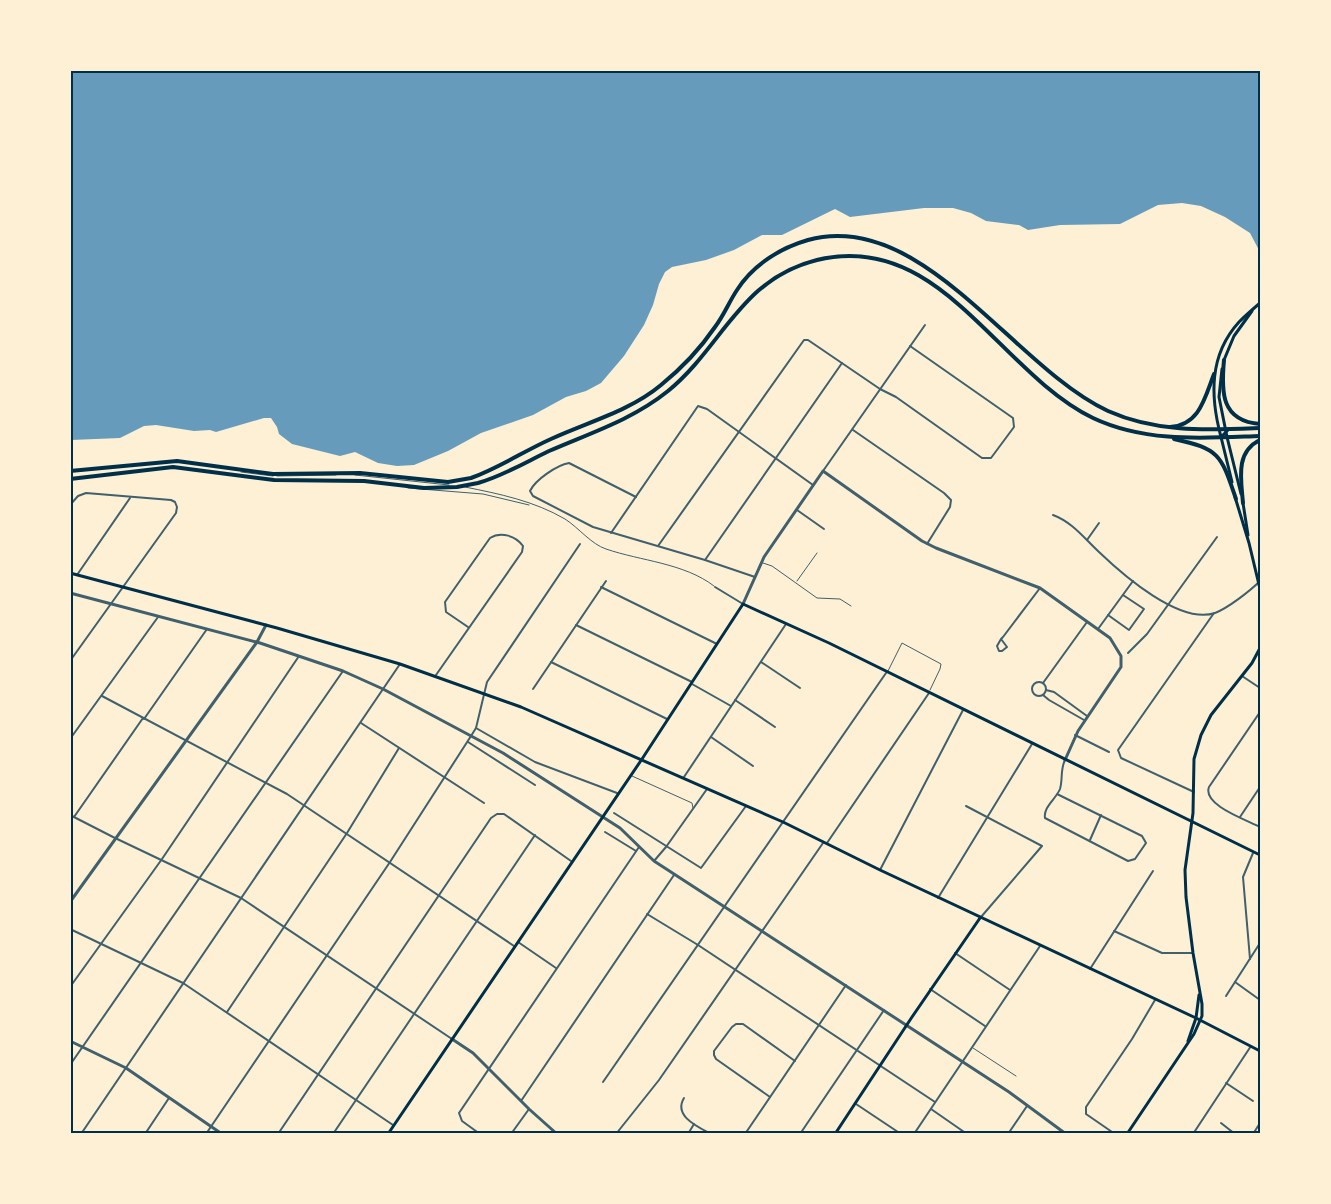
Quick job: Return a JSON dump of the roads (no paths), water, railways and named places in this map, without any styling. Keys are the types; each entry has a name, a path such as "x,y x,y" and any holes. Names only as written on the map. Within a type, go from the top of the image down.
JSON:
{"highway":[{"path":"70,471 170,461 273,474 360,472 438,482 464,480 483,473 545,441 632,404 668,380 716,326 740,285 754,270 772,256 795,244 817,237 836,235 888,245 923,264 1053,375 1088,400 1109,411 1160,427 1179,430 1260,426"},
{"path":"70,478 180,467 274,480 364,481 431,488 461,487 488,480 643,409 675,385 700,359 738,310 764,285 785,272 831,257 862,257 898,265 931,282 1046,386 1080,411 1118,428 1199,445 1214,453 1225,468 1236,499"},
{"path":"1224,360 1223,388 1228,408 1243,421 1260,426"},
{"path":"1160,427 1181,425 1194,417 1204,402 1214,374"},
{"path":"1161,437 1260,438"},
{"path":"1243,503 1241,465 1248,449 1260,438"}],"main road":[{"path":"1250,543 1219,390 1224,360 1234,336 1260,303"},
{"path":"1253,310 1242,318 1220,353 1214,374 1213,401 1219,437 1250,543 1260,589"},
{"path":"1219,437 1228,429"},
{"path":"70,573 266,625 400,664 541,715 783,822 938,898 1198,1019 1260,1051"},
{"path":"388,1133 642,759 743,604 929,692 1260,855"},
{"path":"1127,1134 1186,1046 1198,1019 1199,991 1185,870 1193,810 1194,759 1200,735 1218,705 1252,663 1260,648"},
{"path":"835,1134 930,989 981,918"}],"street":[{"path":"715,587 743,604 761,562 925,325"},
{"path":"658,546 804,340 808,340 880,389 896,397 982,458 987,459 992,456 1014,427 1013,418 910,346"},
{"path":"705,560 842,363"},
{"path":"611,533 698,406 707,409 813,485"},
{"path":"852,430 951,500 950,507 927,544"},
{"path":"636,497 567,463 542,478 532,486 530,491 533,496 588,525 754,577"},
{"path":"824,471 927,544 1040,588 1098,629 1116,646 1122,664 1074,737 1061,771 1060,786 1045,812 1045,818 1130,861 1137,857 1146,842 1142,836 1057,794"},
{"path":"70,505 78,496 86,493 171,500 177,504 176,513 70,661"},
{"path":"77,575 131,497"},
{"path":"797,510 824,529"},
{"path":"1053,515 1065,519 1133,581 1168,604 1191,613 1214,613"},
{"path":"1087,540 1099,523"},
{"path":"435,676 519,557 523,546 512,537 500,534 491,537 445,602 446,612 468,627"},
{"path":"1128,653 1147,634 1217,537"},
{"path":"206,1134 390,862 468,742 476,728 487,682 580,544"},
{"path":"533,689 606,581"},
{"path":"1098,629 1133,581"},
{"path":"1194,792 1121,758 1118,750 1214,613 1260,582"},
{"path":"601,587 718,645"},
{"path":"1001,639 1023,607 1040,588"},
{"path":"70,593 256,642 343,671 383,689 503,753 628,835 654,861 962,1061 1060,1132 1066,1134"},
{"path":"1108,615 1129,630 1144,609 1123,595"},
{"path":"70,739 159,616"},
{"path":"1043,683 1087,621"},
{"path":"684,777 786,624"},
{"path":"70,902 266,625"},
{"path":"576,625 692,683 731,706"},
{"path":"207,629 72,816 241,898 473,1053 557,1134"},
{"path":"70,987 162,859 299,655"},
{"path":"551,662 668,720"},
{"path":"760,662 800,688"},
{"path":"81,1134 400,664"},
{"path":"70,1065 343,671"},
{"path":"603,1082 886,672"},
{"path":"1242,675 1260,688"},
{"path":"1043,683 1036,683 1033,689 1036,695 1043,694 1046,690"},
{"path":"1043,683 1046,690"},
{"path":"1046,690 1054,692 1087,716"},
{"path":"616,1134 659,1080 929,692"},
{"path":"1043,694 1049,700 1084,720"},
{"path":"102,696 266,782 304,805 515,947"},
{"path":"735,700 775,727"},
{"path":"880,870 963,710"},
{"path":"1260,712 1207,793 1217,805 1260,827"},
{"path":"361,723 484,803"},
{"path":"476,728 535,762 605,787 618,794"},
{"path":"711,737 753,766"},
{"path":"1074,737 1109,752"},
{"path":"468,742 535,785"},
{"path":"938,898 1032,744"},
{"path":"227,1012 347,833 399,748"},
{"path":"1240,817 1260,787"},
{"path":"654,861 707,788"},
{"path":"614,813 701,868 746,806"},
{"path":"966,806 1042,846 981,918"},
{"path":"278,1134 491,819 497,814 504,814 572,862"},
{"path":"1090,840 1101,815"},
{"path":"605,832 636,851"},
{"path":"333,1134 535,835"},
{"path":"480,1134 459,1117 462,1108 639,846"},
{"path":"1250,959 1243,880 1254,852"},
{"path":"1090,969 1153,871"},
{"path":"521,1101 674,874"},
{"path":"647,914 698,945 935,1102"},
{"path":"70,929 183,983 393,1125"},
{"path":"1113,931 1162,953 1193,953"},
{"path":"518,942 556,968"},
{"path":"1226,996 1260,945"},
{"path":"914,1134 1040,946"},
{"path":"955,953 1011,990"},
{"path":"1235,982 1260,1000"},
{"path":"745,1134 846,985"},
{"path":"930,989 986,1026"},
{"path":"1115,1134 1086,1114 1086,1107 1132,1039 1155,999"},
{"path":"800,1134 884,1010"},
{"path":"770,1097 716,1059 714,1051 732,1027 736,1024 743,1024 795,1060"},
{"path":"70,1041 126,1068 222,1134"},
{"path":"1193,1134 1251,1046"},
{"path":"1226,1083 1253,1101"},
{"path":"146,1134 169,1098"},
{"path":"684,1098 680,1104 681,1111 694,1124 711,1134"},
{"path":"854,1103 901,1134"},
{"path":"1008,1134 1027,1106"},
{"path":"931,1108 967,1134"},
{"path":"511,1134 529,1109"},
{"path":"1221,1123 1235,1134"},
{"path":"1254,1134 1260,1123"},
{"path":"688,1134 694,1124"}],"lane":[{"path":"224,468 270,476 347,474 461,487 508,495 572,524 602,548 686,572 715,587"},
{"path":"401,486 417,490 486,494 532,505"},
{"path":"796,583 817,553"},
{"path":"761,562 772,566 817,598 840,599 851,606"},
{"path":"886,672 902,643 938,661 941,665 929,692"},
{"path":"631,775 692,803 693,809"},
{"path":"971,1047 1016,1076"}],"water":[{"path":"70,71 1260,71 1260,252 1250,233 1225,217 1201,206 1182,203 1158,205 1120,224 1060,225 1028,230 1019,225 986,221 971,213 953,208 924,208 850,217 835,209 782,235 762,235 734,250 706,260 672,267 665,272 659,284 644,325 624,356 601,383 586,391 566,397 533,415 481,433 448,451 414,465 397,466 378,463 355,452 340,456 292,444 279,434 271,418 216,432 156,425 144,426 120,438 71,440"}]}
